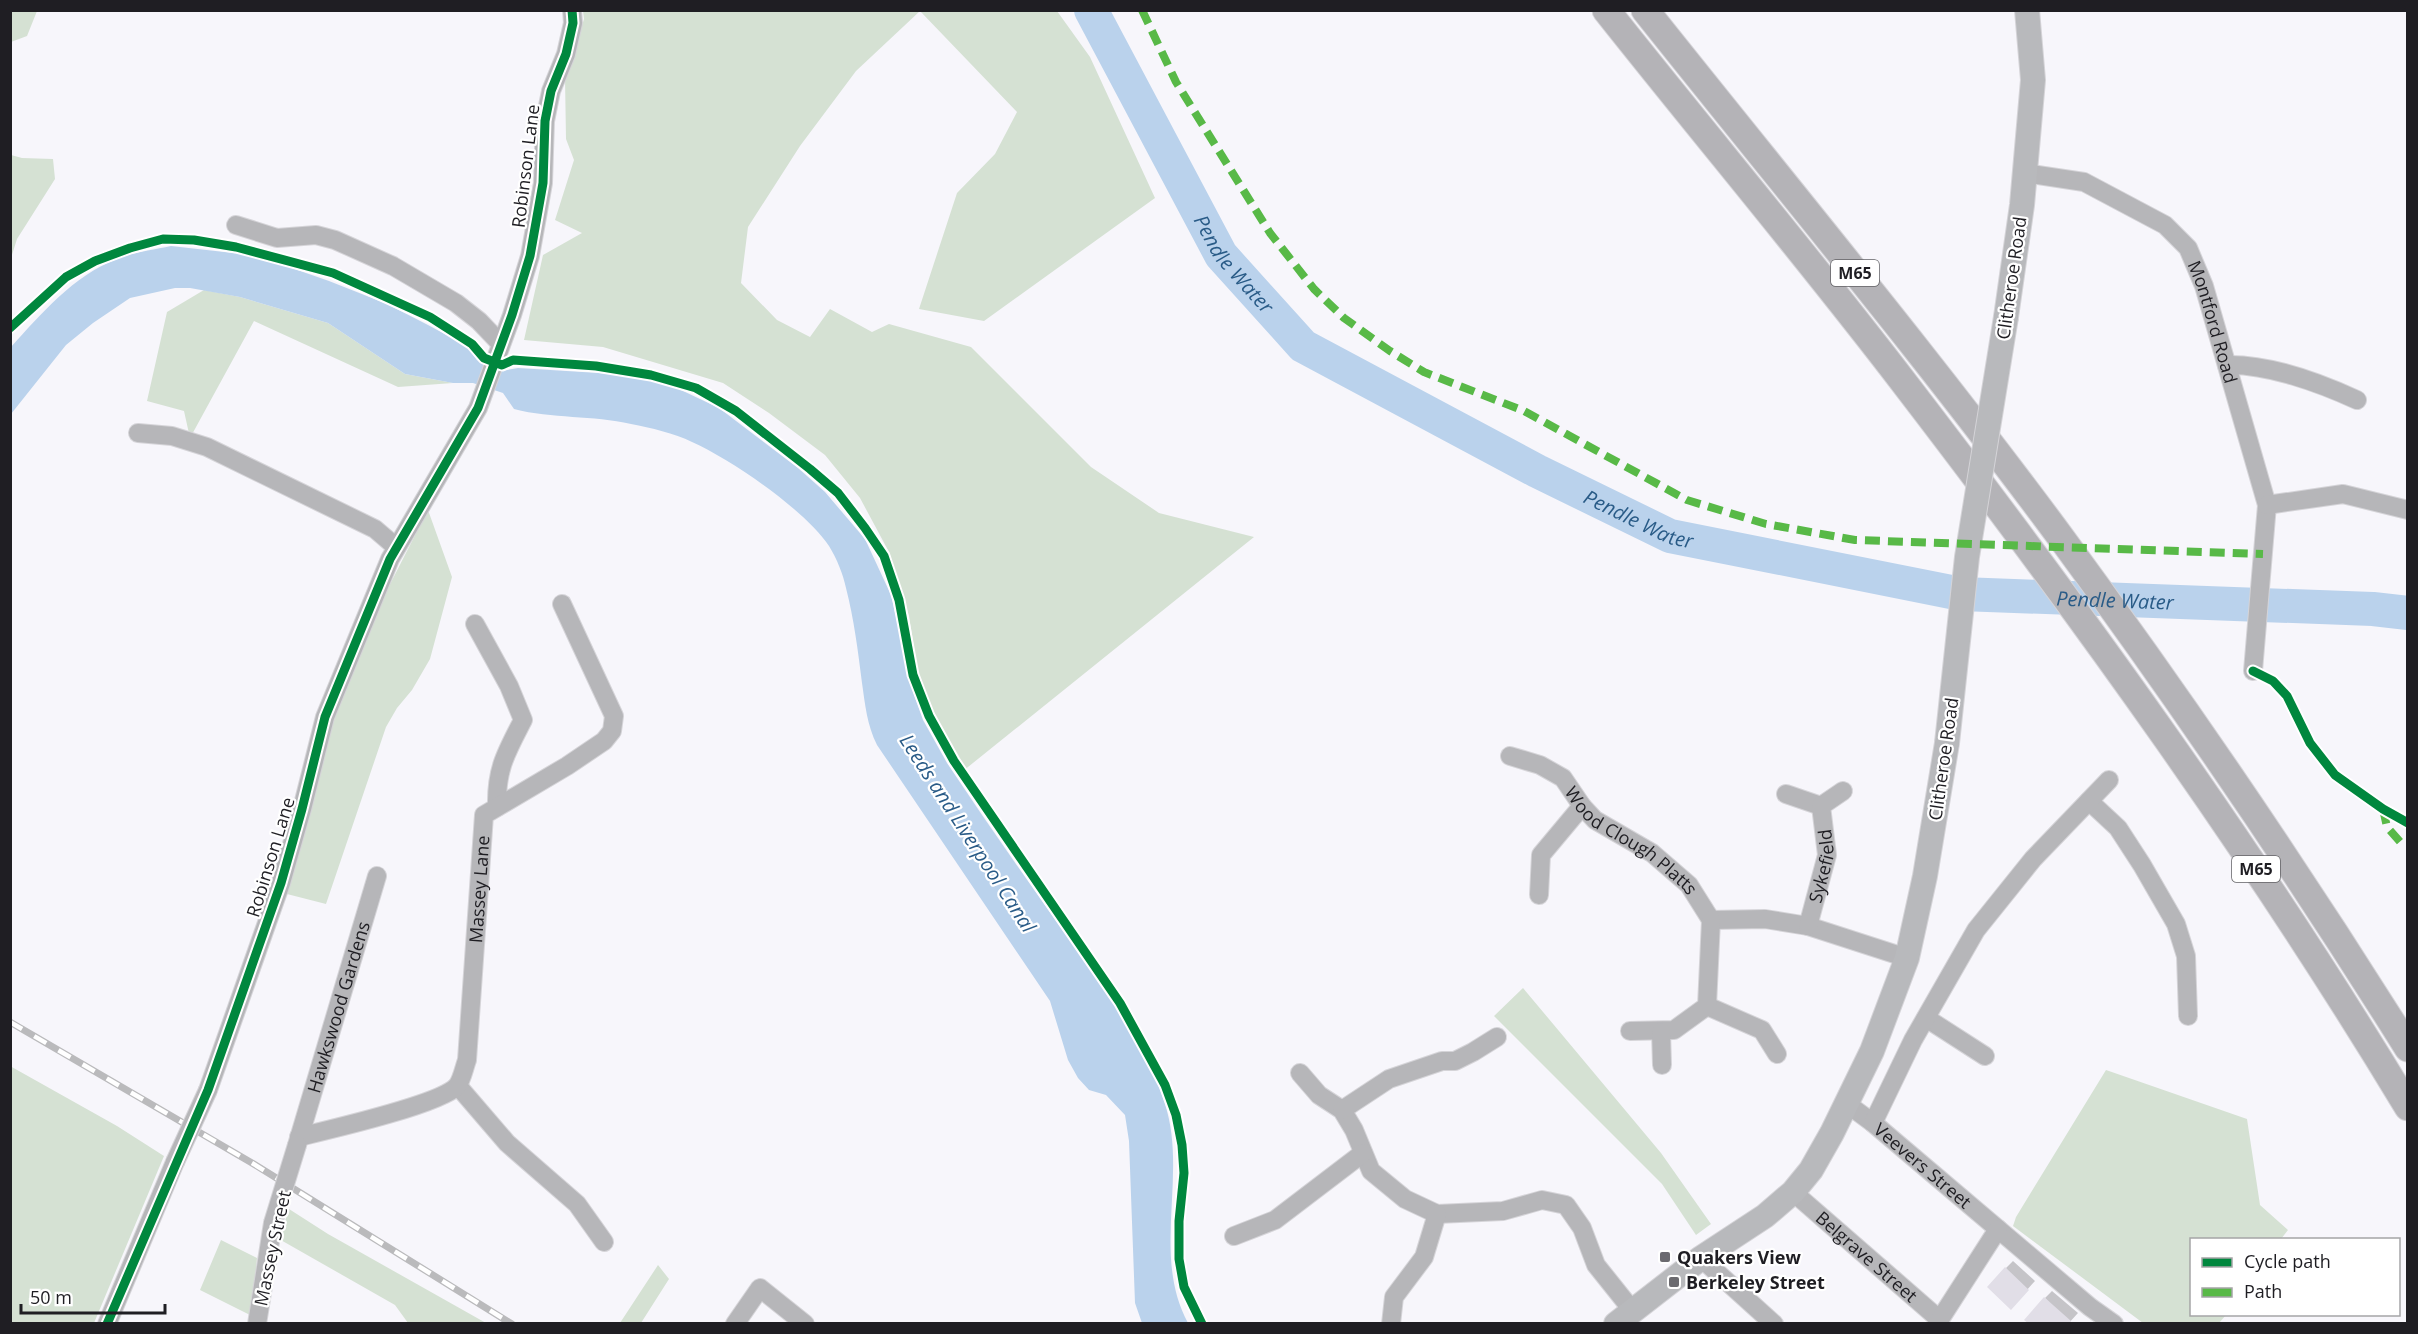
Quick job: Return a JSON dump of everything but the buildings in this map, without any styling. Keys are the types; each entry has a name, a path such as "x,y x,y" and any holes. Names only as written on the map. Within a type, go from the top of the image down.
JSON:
{"highway":[{"name":"M65","path":"1606,10 1904,383 2094,639 2300,934 2408,1107"},
{"name":"M65","path":"1645,10 1928,363 2061,539 2229,773 2326,917 2408,1048"}],"main road":[{"name":"Clitheroe Road","path":"1624,1317 1701,1258 1765,1216 1793,1192 1811,1170 1872,1051 1907,958 1925,876 1947,743 1967,557 2006,317 2025,173 2033,80 2027,10"}],"street":[{"name":"Robinson Lane","path":"107,1323 208,1090 281,883 325,717 396,547 477,408 512,315 530,256 543,183 545,121 551,91 566,54 573,23 572,10"},
{"name":"Montford Road","path":"2025,173 2084,182 2165,225 2188,248 2204,286 2267,505 2253,671"},
{"path":"236,225 277,238 316,235 374,257 456,303 479,321 498,351"},
{"path":"2227,365 2243,364 2309,381 2357,400"},
{"path":"138,433 172,436 207,447 375,529 396,547"},
{"path":"2267,505 2343,494 2408,510"},
{"name":"Massey Lane","path":"458,1086 467,1060 484,815 567,766 604,741 612,731 614,716 562,604"},
{"path":"475,624 510,686 523,720 503,758 497,785 497,807"},
{"name":"Wood Clough Platts","path":"1510,756 1540,765 1563,778 1582,806 1595,819 1652,853 1682,878 1711,920"},
{"path":"1873,1123 1926,1018 1976,930 2032,859 2109,780"},
{"name":"Sykefield","path":"1821,806 1843,791"},
{"name":"Sykefield","path":"1786,794 1821,806"},
{"path":"2089,801 2118,828 2176,924 2186,956 2188,1016"},
{"path":"1539,895 1541,855 1582,806"},
{"name":"Sykefield","path":"1808,926 1827,855 1826,827 1821,806"},
{"name":"Hawkswood Gardens","path":"298,1141 377,876"},
{"path":"1707,1006 1711,920 1765,919 1808,926 1907,958"},
{"path":"1630,1031 1674,1030 1707,1006"},
{"path":"1707,1006 1762,1030 1777,1054"},
{"path":"1926,1018 1985,1056"},
{"path":"1661,1032 1662,1065"},
{"path":"1342,1110 1389,1079 1442,1061 1455,1060 1497,1037"},
{"path":"1299,1073 1318,1095 1342,1110 1354,1130 1371,1171 1405,1199 1437,1214 1464,1215 1503,1211 1542,1200 1566,1205 1582,1228 1596,1265 1624,1317"},
{"path":"298,1141 443,1096 458,1086 507,1143 577,1204 604,1242"},
{"name":"Veevers Street","path":"1846,1103 1873,1123 2090,1306 2114,1323"},
{"name":"Massey Street","path":"257,1323 273,1223 298,1141"},
{"path":"1234,1236 1275,1220 1363,1153"},
{"name":"Belgrave Street","path":"1793,1192 1938,1322"},
{"path":"1391,1323 1394,1297 1424,1257 1437,1214"},
{"path":"1938,1322 1998,1229"},
{"path":"1701,1258 1774,1323"},
{"path":"735,1323 760,1288 806,1323"}],"green space":[{"path":"11,10 37,11 27,36 11,42"},
{"path":"583,11 920,11 856,71 800,146 748,227 741,283 777,320 810,337 830,309 872,332 889,324 971,347 1091,467 1159,513 1254,537 963,771 934,729 921,691 909,616 889,552 860,498 825,455 769,413 723,383 603,347 524,340 543,255 582,233 555,220 574,160 566,139 565,78 584,19"},
{"path":"920,11 1057,11 1090,57 1155,198 984,321 919,309 957,193 995,154 1017,112"},
{"path":"11,155 22,158 53,159 55,179 17,239 11,258"},
{"path":"204,290 240,297 328,323 405,374 453,383 398,387 254,321 190,438 184,411 147,401 167,312"},
{"path":"428,510 452,577 430,659 386,727 326,904 283,893 326,742 366,631"},
{"path":"1523,988 1661,1153 1711,1224 1696,1235 1662,1184 1494,1016"},
{"path":"10,1066 117,1126 164,1156 94,1323 11,1322"},
{"path":"2106,1070 2247,1119 2260,1205 2288,1230 2282,1238 2190,1238 2190,1316 2225,1316 2219,1323 2143,1323 2013,1226 2016,1217"},
{"path":"289,1209 328,1234 486,1323 408,1323 395,1305 279,1239"},
{"path":"221,1240 257,1258 252,1316 200,1290"},
{"path":"658,1265 669,1279 641,1323 620,1323"}],"water":[{"name":"Leeds and Liverpool Canal","path":"171,246 242,254 329,281 387,304 428,325 467,346 477,360 501,371 518,368 615,374 664,382 719,408 798,468 825,492 865,539 891,595 913,692 923,720 947,763 1121,1014 1156,1080 1165,1104 1171,1131 1172,1270 1177,1297 1188,1323 1142,1323 1135,1303 1129,1141 1125,1115 1106,1095 1089,1090 1078,1078 1068,1060 1050,1001 877,745 867,714 854,623 845,583 832,551 818,532 786,502 747,473 708,450 678,436 617,421 514,409 503,393 473,383 453,383 405,374 328,323 240,297 190,288 175,288 130,298 93,323 66,345 11,414 11,347 34,322 72,286 101,266 130,255"}],"waterway":[{"name":"Pendle Water","path":"1091,10 1221,255 1303,346 1537,471 1670,536 1961,594 2373,609 2408,613"}],"railway":[{"path":"10,1022 252,1163 512,1324"}],"marked path":[{"path":"1142,10 1176,82 1270,233 1314,289 1344,318 1424,372 1524,411 1687,500 1766,524 1855,540 2263,554"},
{"path":"2383,809 2387,827 2402,844"}],"cycle path":[{"path":"107,1324 208,1090 281,883 325,717 390,559 478,408 512,315 530,256 543,183 545,121 551,91 566,54 573,23 572,10"},
{"path":"10,328 66,277 95,261 130,248 163,239 194,240 236,247 333,273 430,317 472,344 484,358 502,365 513,360 596,366 651,375 696,388 736,411 810,469 838,493 884,556 899,600 913,675 929,716 954,761 1120,1003 1165,1085 1176,1115 1182,1145 1184,1173 1179,1221 1179,1259 1184,1287 1202,1324"},
{"path":"2253,671 2273,681 2287,696 2310,743 2335,775 2383,809 2408,823"}],"place":[{"name":"Quakers View","path":"1665,1257"},
{"name":"Berkeley Street","path":"1674,1282"}]}
